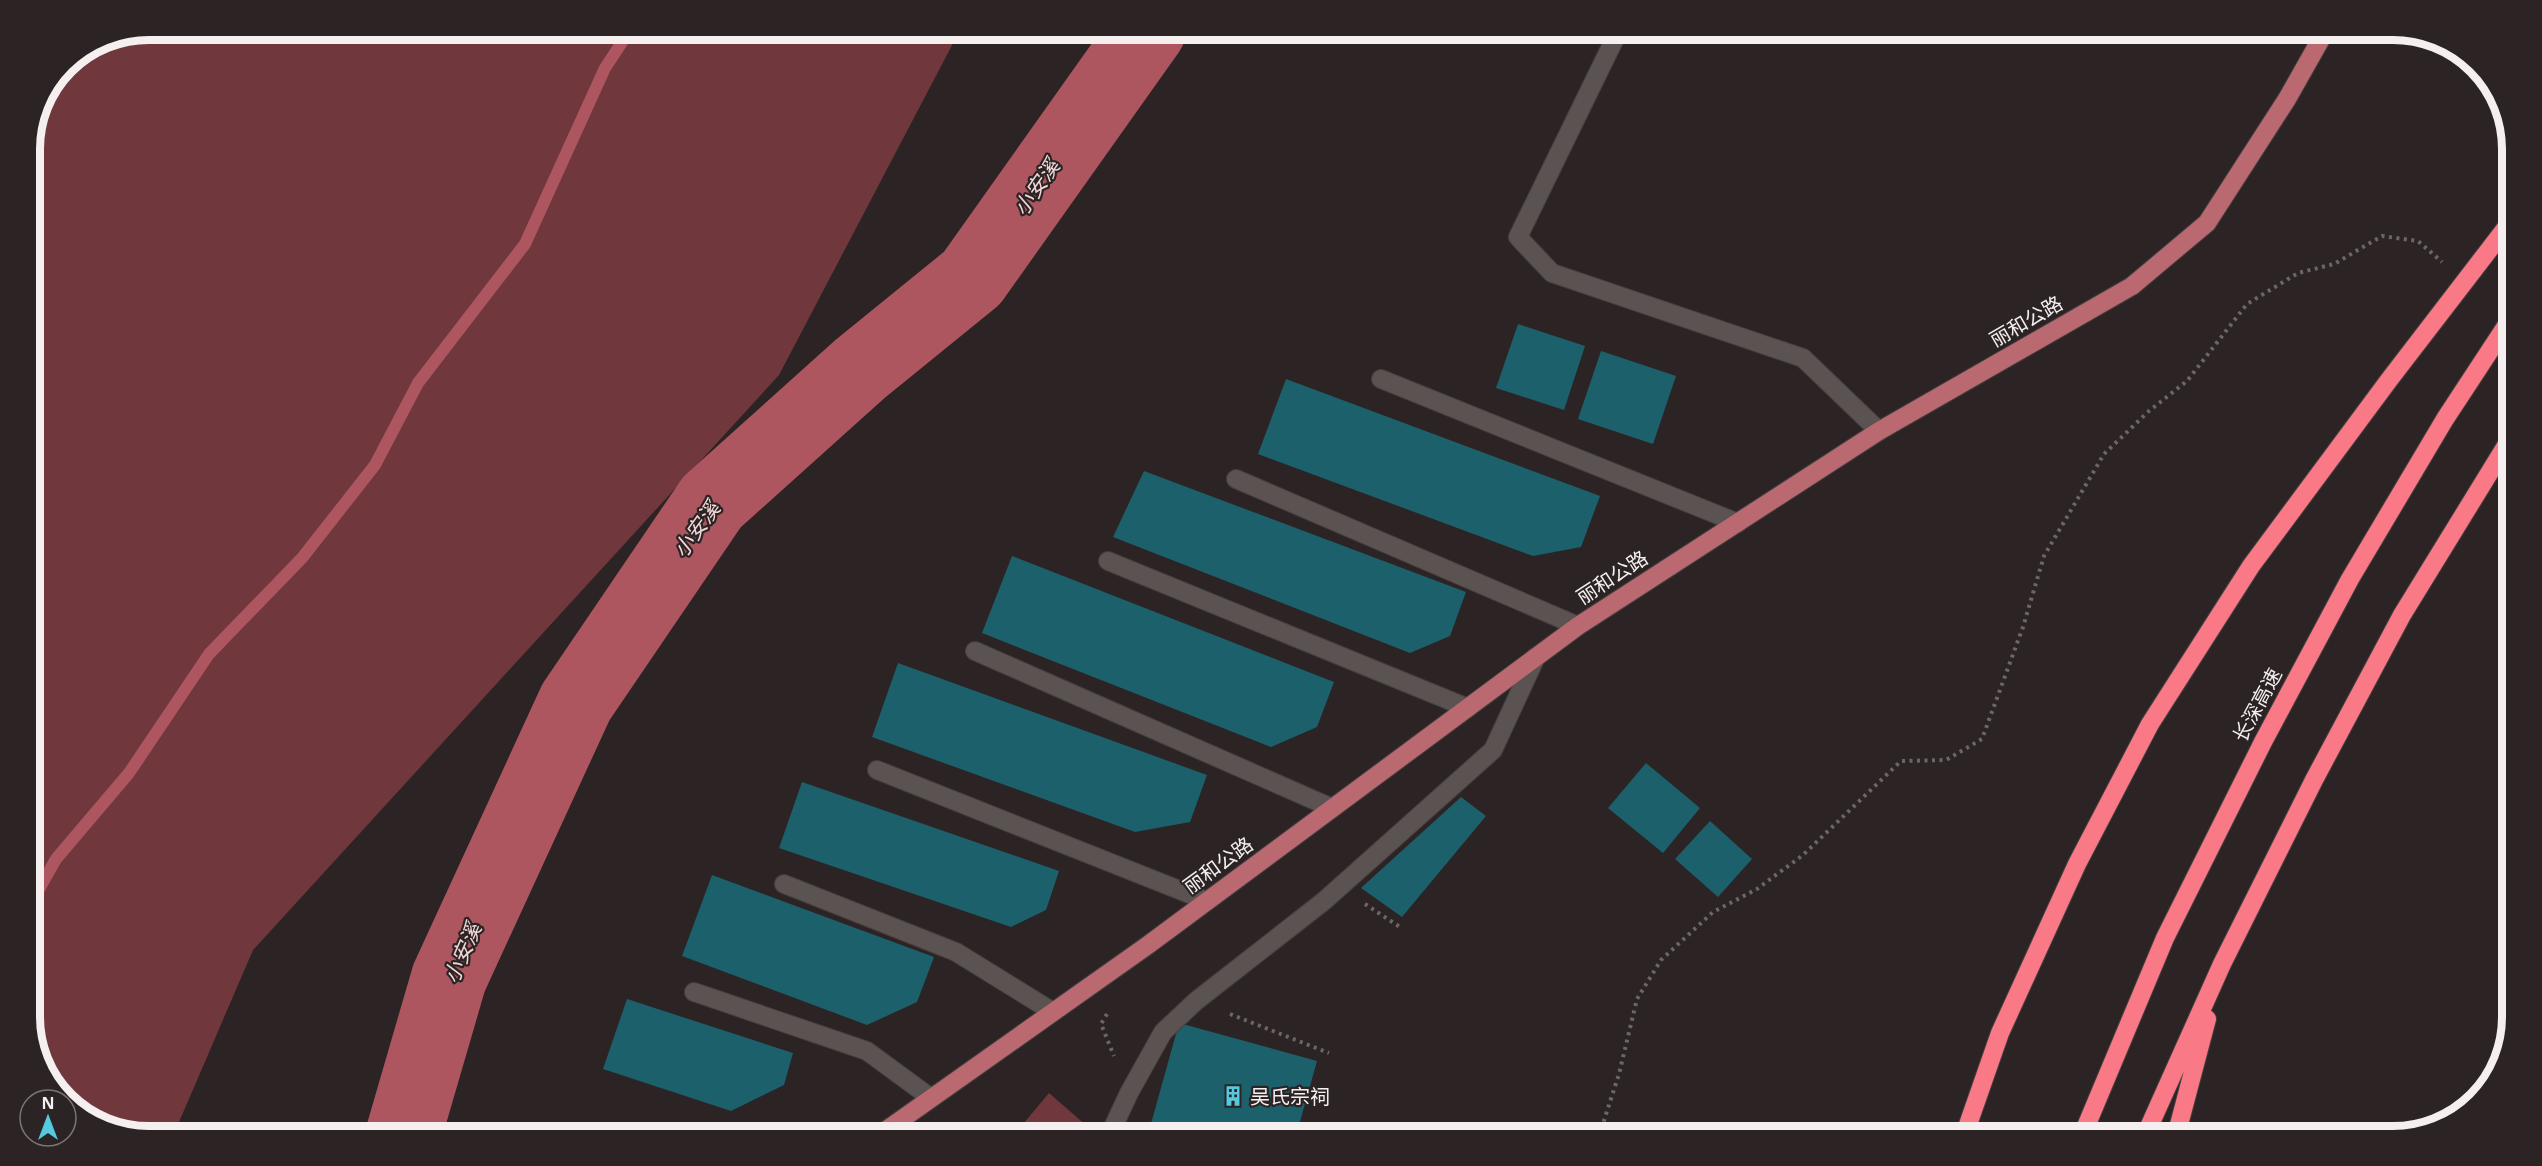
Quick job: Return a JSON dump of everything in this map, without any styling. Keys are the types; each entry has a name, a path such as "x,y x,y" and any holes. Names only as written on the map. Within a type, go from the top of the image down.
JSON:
{"highway":[{"path":"1968,1126 2005,1022 2077,864 2150,724 2251,566 2501,234"},
{"name":"长深高速","path":"2086,1126 2165,938 2263,742 2350,579 2445,419 2501,333"},
{"path":"2149,1126 2222,964 2314,780 2402,615 2501,453"},
{"path":"2178,1126 2222,964"}],"main road":[{"name":"丽和公路","path":"892,1126 1207,901 1578,626 1879,431 2132,286 2206,223 2287,99 2320,40"}],"street":[{"path":"1614,40 1518,237 1552,273 1803,358 1879,431"},
{"path":"1381,379 1738,523"},
{"path":"1236,479 1578,626"},
{"path":"1108,561 1468,708"},
{"path":"975,651 1332,808"},
{"path":"1114,1126 1163,1032 1196,1001 1340,887 1493,750 1536,657"},
{"path":"877,770 1207,901"},
{"path":"784,884 956,952 1053,1012"},
{"path":"694,992 867,1051 931,1098"}],"path":[{"path":"1602,1126 1619,1074 1637,999 1661,960 1713,912 1757,889 1803,855 1900,761 1946,760 1982,739 2023,627 2044,556 2104,454 2149,411 2187,381 2247,304 2298,273 2334,264 2382,236 2418,241 2449,268"},
{"path":"1340,887 1400,927"},
{"path":"1196,1001 1329,1053"}],"shaded area":[{"path":"142,41 954,41 779,375 253,950 177,1126 135,1125 114,1120 78,1100 78,1088 66,1088 52,1065 46,1052 41,1024 41,135 49,107 72,72 107,49"},
{"path":"1049,1093 1087,1126 1021,1126"}],"building":[{"path":"1518,324 1585,346 1564,410 1496,388"},
{"path":"1601,351 1676,376 1653,444 1578,419"},
{"path":"1286,379 1600,496 1581,547 1533,556 1258,454"},
{"path":"1144,471 1466,592 1450,636 1410,653 1113,537"},
{"path":"1012,556 1334,682 1317,727 1271,747 982,633"},
{"path":"898,663 1207,775 1190,822 1135,832 872,737"},
{"path":"1646,763 1700,808 1663,853 1608,808"},
{"path":"802,782 1059,871 1046,910 1011,927 779,848"},
{"path":"1461,797 1486,816 1402,917 1361,888"},
{"path":"1710,821 1752,859 1718,897 1675,859"},
{"path":"712,875 934,957 917,1002 867,1025 682,956"},
{"path":"627,999 793,1053 784,1085 731,1111 603,1069"},
{"name":"吴氏宗祠","path":"1179,1023 1317,1061 1299,1126 1150,1126"}],"waterway":[{"path":"41,886 56,859 129,773 209,654 302,558 375,465 418,383 525,244 605,68 623,41"},
{"name":"小安溪","path":"406,1126 449,978 576,702 712,502 860,369 972,278 1141,41"}],"place":[{"name":"吴氏宗祠","path":"1233,1096"}]}
